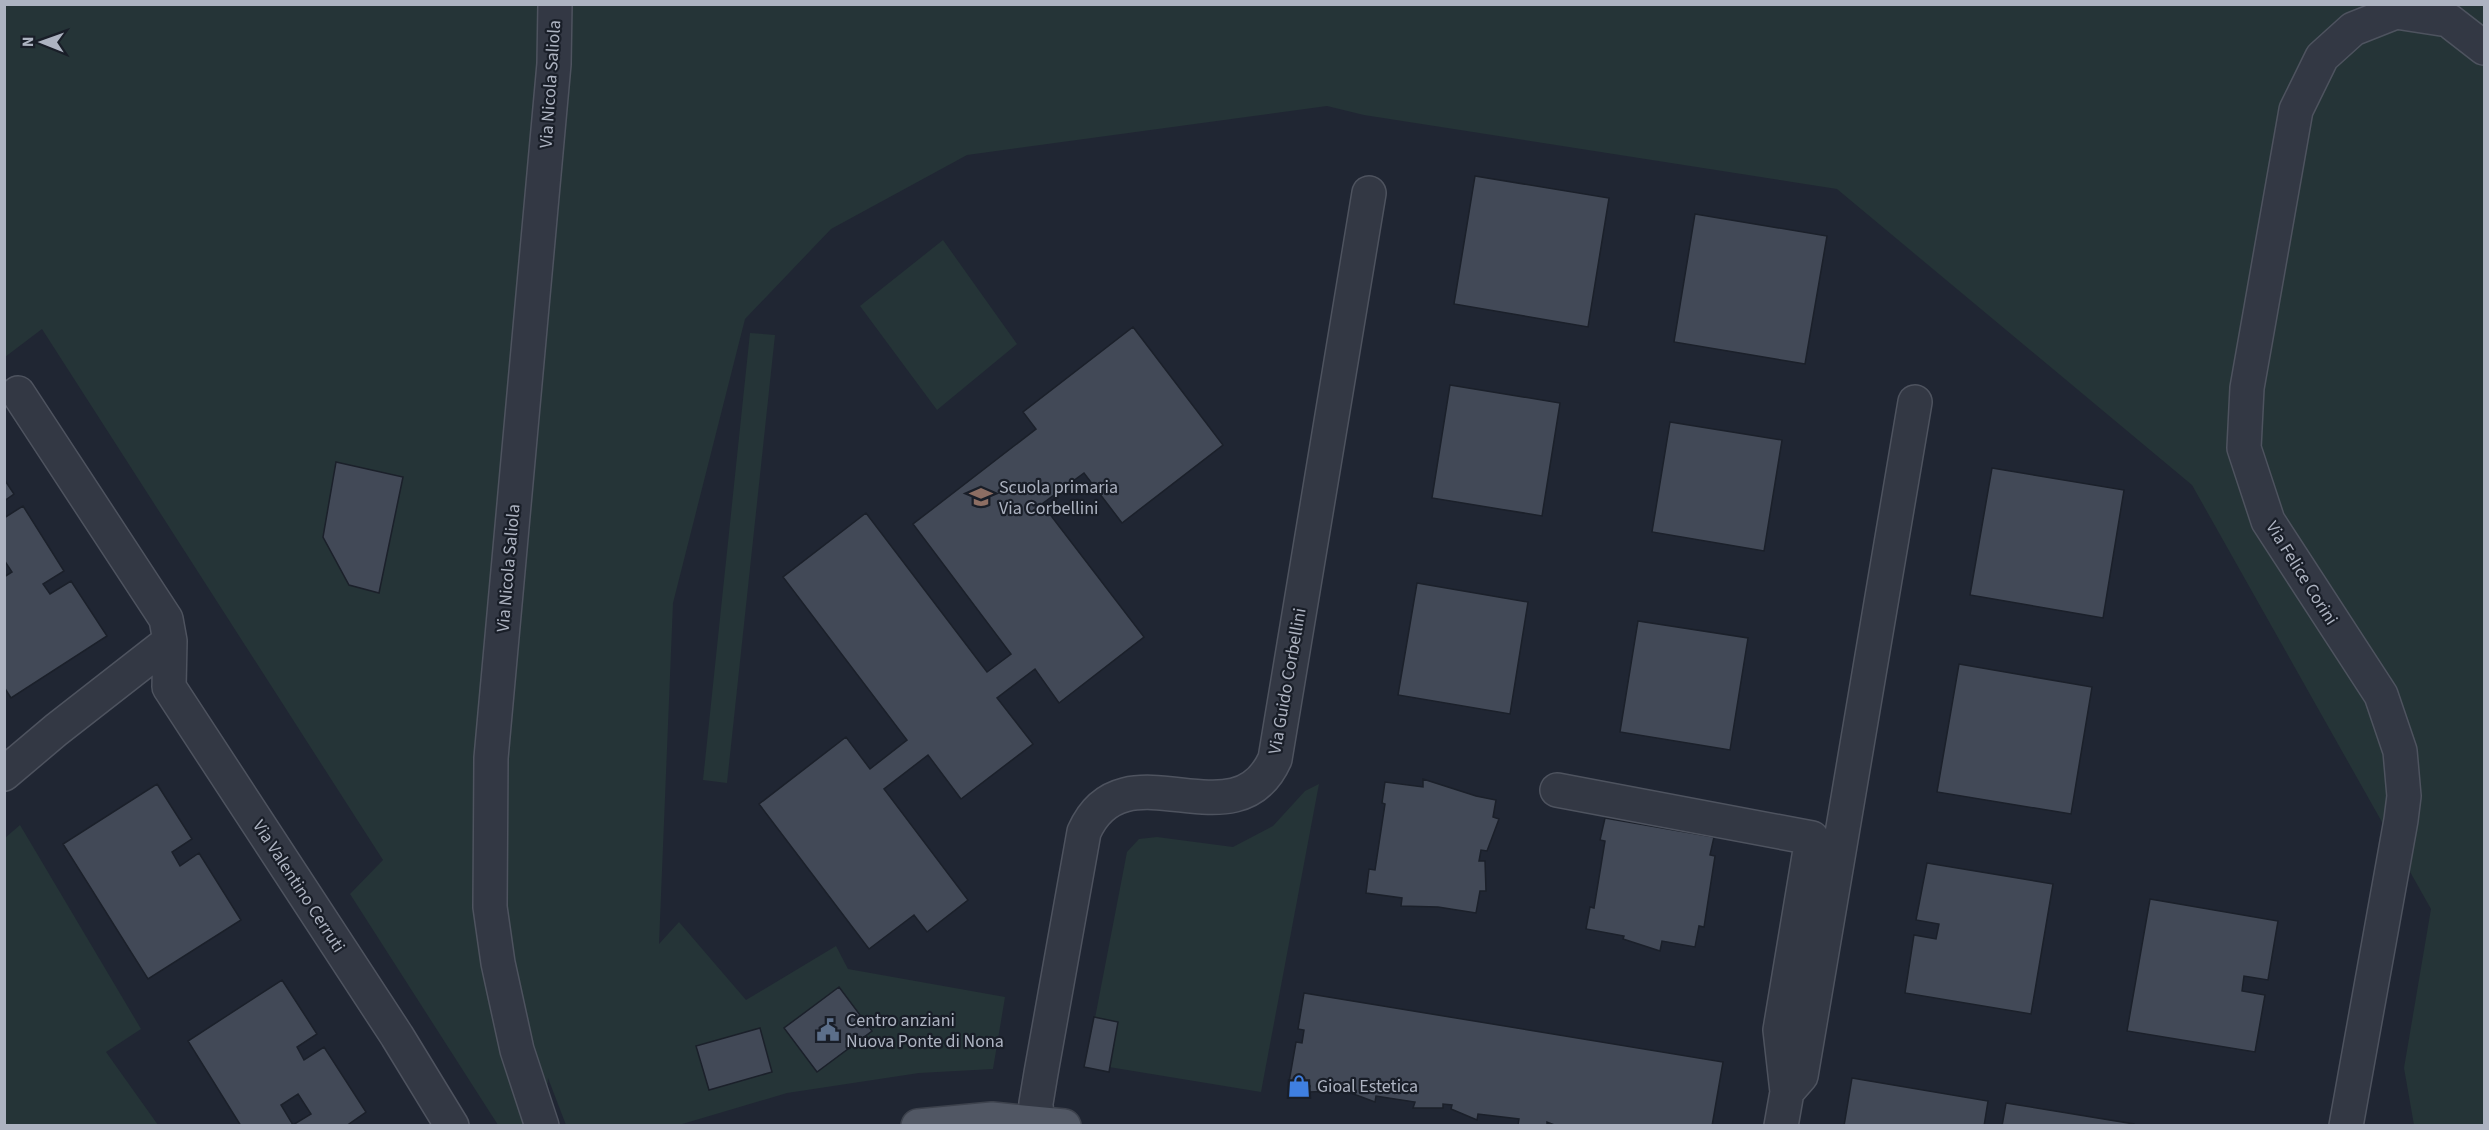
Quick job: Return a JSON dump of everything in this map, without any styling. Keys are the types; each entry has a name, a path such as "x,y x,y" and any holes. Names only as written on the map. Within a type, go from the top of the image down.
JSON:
{"main road":[{"path":"918,1125 992,1119 1046,1125"}],"street":[{"name":"Via Nicola Saliola","path":"542,1125 517,1050 498,963 490,907 489,850 491,758 554,64 555,4"},
{"name":"Via Felice Corini","path":"2347,1125 2402,820 2404,796 2400,751 2381,695 2268,521 2244,448 2247,388 2296,110 2322,57 2353,29 2396,12 2448,20 2484,48"},
{"name":"Via Guido Corbellini","path":"1046,1125 1036,1103 1084,832 1090,819 1097,809 1112,798 1130,793 1148,792 1224,798 1250,791 1269,771 1275,759 1369,193"},
{"name":"Via Valentino Cerruti","path":"18,393 166,620 170,641 169,687 397,1036 452,1125"},
{"path":"1787,1092 1801,1076 1916,402"},
{"path":"4,774 56,730 170,641"},
{"path":"1557,790 1812,837 1780,1030 1787,1092 1781,1125"}],"shaded area":[{"path":"5,5 2484,5 2484,1125 2414,1125 2404,1068 2431,909 2192,485 1837,189 1364,115 1327,106 967,155 831,229 745,319 673,603 659,944 679,922 746,1000 836,946 848,969 1005,997 993,1069 919,1073 787,1093 679,1125 566,1125 548,1078 544,1125 498,1125 350,894 383,860 42,329 5,357"},
{"path":"943,240 1017,344 937,410 860,306"},
{"path":"750,333 775,335 727,783 703,780"},
{"path":"1319,784 1261,1092 1109,1067 1118,1022 1095,1018 1127,852 1139,839 1157,837 1233,847 1273,826 1305,791"},
{"path":"20,825 141,1029 106,1052 158,1125 5,1125 5,838"}],"building":[{"path":"1475,176 1609,198 1588,327 1454,304"},
{"path":"1695,214 1827,236 1805,364 1674,342"},
{"path":"1133,327 1223,445 1122,523 1084,473 1042,504 1144,637 1059,703 1035,669 997,698 1033,744 961,799 928,755 884,789 968,900 927,932 914,915 869,949 759,804 846,737 870,769 907,740 783,577 866,513 987,672 1011,654 913,524 1036,429 1023,412"},
{"path":"1450,385 1560,403 1542,516 1432,498"},
{"path":"1670,422 1782,440 1764,551 1652,532"},
{"path":"336,462 403,477 379,593 349,585 323,537"},
{"path":"1992,468 2124,490 2103,618 1970,595"},
{"path":"4,479 14,494 4,501"},
{"path":"23,506 64,571 43,584 50,594 71,581 107,636 11,698 4,687 4,577 12,572 4,560 4,518"},
{"path":"1417,583 1528,602 1510,714 1398,695"},
{"path":"1638,621 1748,638 1730,750 1620,732"},
{"path":"1959,664 2092,687 2071,814 1937,792"},
{"path":"1423,779 1496,800 1493,817 1499,819 1487,851 1481,850 1479,861 1485,861 1486,891 1480,891 1476,913 1438,907 1401,906 1402,898 1366,893 1369,869 1375,870 1385,804 1382,803 1385,782 1423,787"},
{"path":"157,784 192,839 172,852 180,866 199,853 241,920 148,979 63,844"},
{"path":"1605,818 1714,837 1710,855 1715,856 1704,927 1699,926 1695,947 1662,941 1660,951 1623,939 1624,936 1586,929 1590,907 1594,908 1605,841 1600,840"},
{"path":"1927,863 2053,884 2031,1014 1905,993 1914,935 1936,939 1939,924 1916,920"},
{"path":"2150,899 2278,921 2268,980 2244,976 2242,991 2265,995 2255,1052 2127,1031"},
{"path":"282,980 317,1034 297,1047 304,1060 324,1047 366,1112 346,1126 241,1126 188,1041","holes":["298,1094 311,1114 293,1125 281,1105"]},
{"name":"Centro anziani Nuova Ponte di Nona","path":"839,987 872,1031 817,1072 784,1028"},
{"path":"1304,993 1723,1062 1712,1126 1557,1126 1547,1122 1547,1126 1518,1125 1519,1119 1478,1114 1477,1120 1451,1109 1452,1105 1443,1104 1443,1108 1413,1108 1415,1102 1376,1096 1375,1102 1341,1088 1340,1091 1308,1092 1310,1086 1289,1082 1296,1042 1302,1043 1304,1030 1298,1029"},
{"path":"1094,1017 1118,1022 1109,1072 1084,1067"},
{"path":"760,1028 772,1072 709,1090 696,1046"},
{"path":"1852,1078 1988,1101 1984,1126 1844,1126"},
{"path":"2006,1103 2134,1124 2134,1126 2002,1126"}],"place":[{"name":"Scuola primaria Via Corbellini","path":"981,497"},
{"name":"Centro anziani Nuova Ponte di Nona","path":"828,1030"},
{"name":"Gioal Estetica","path":"1299,1086"}]}
